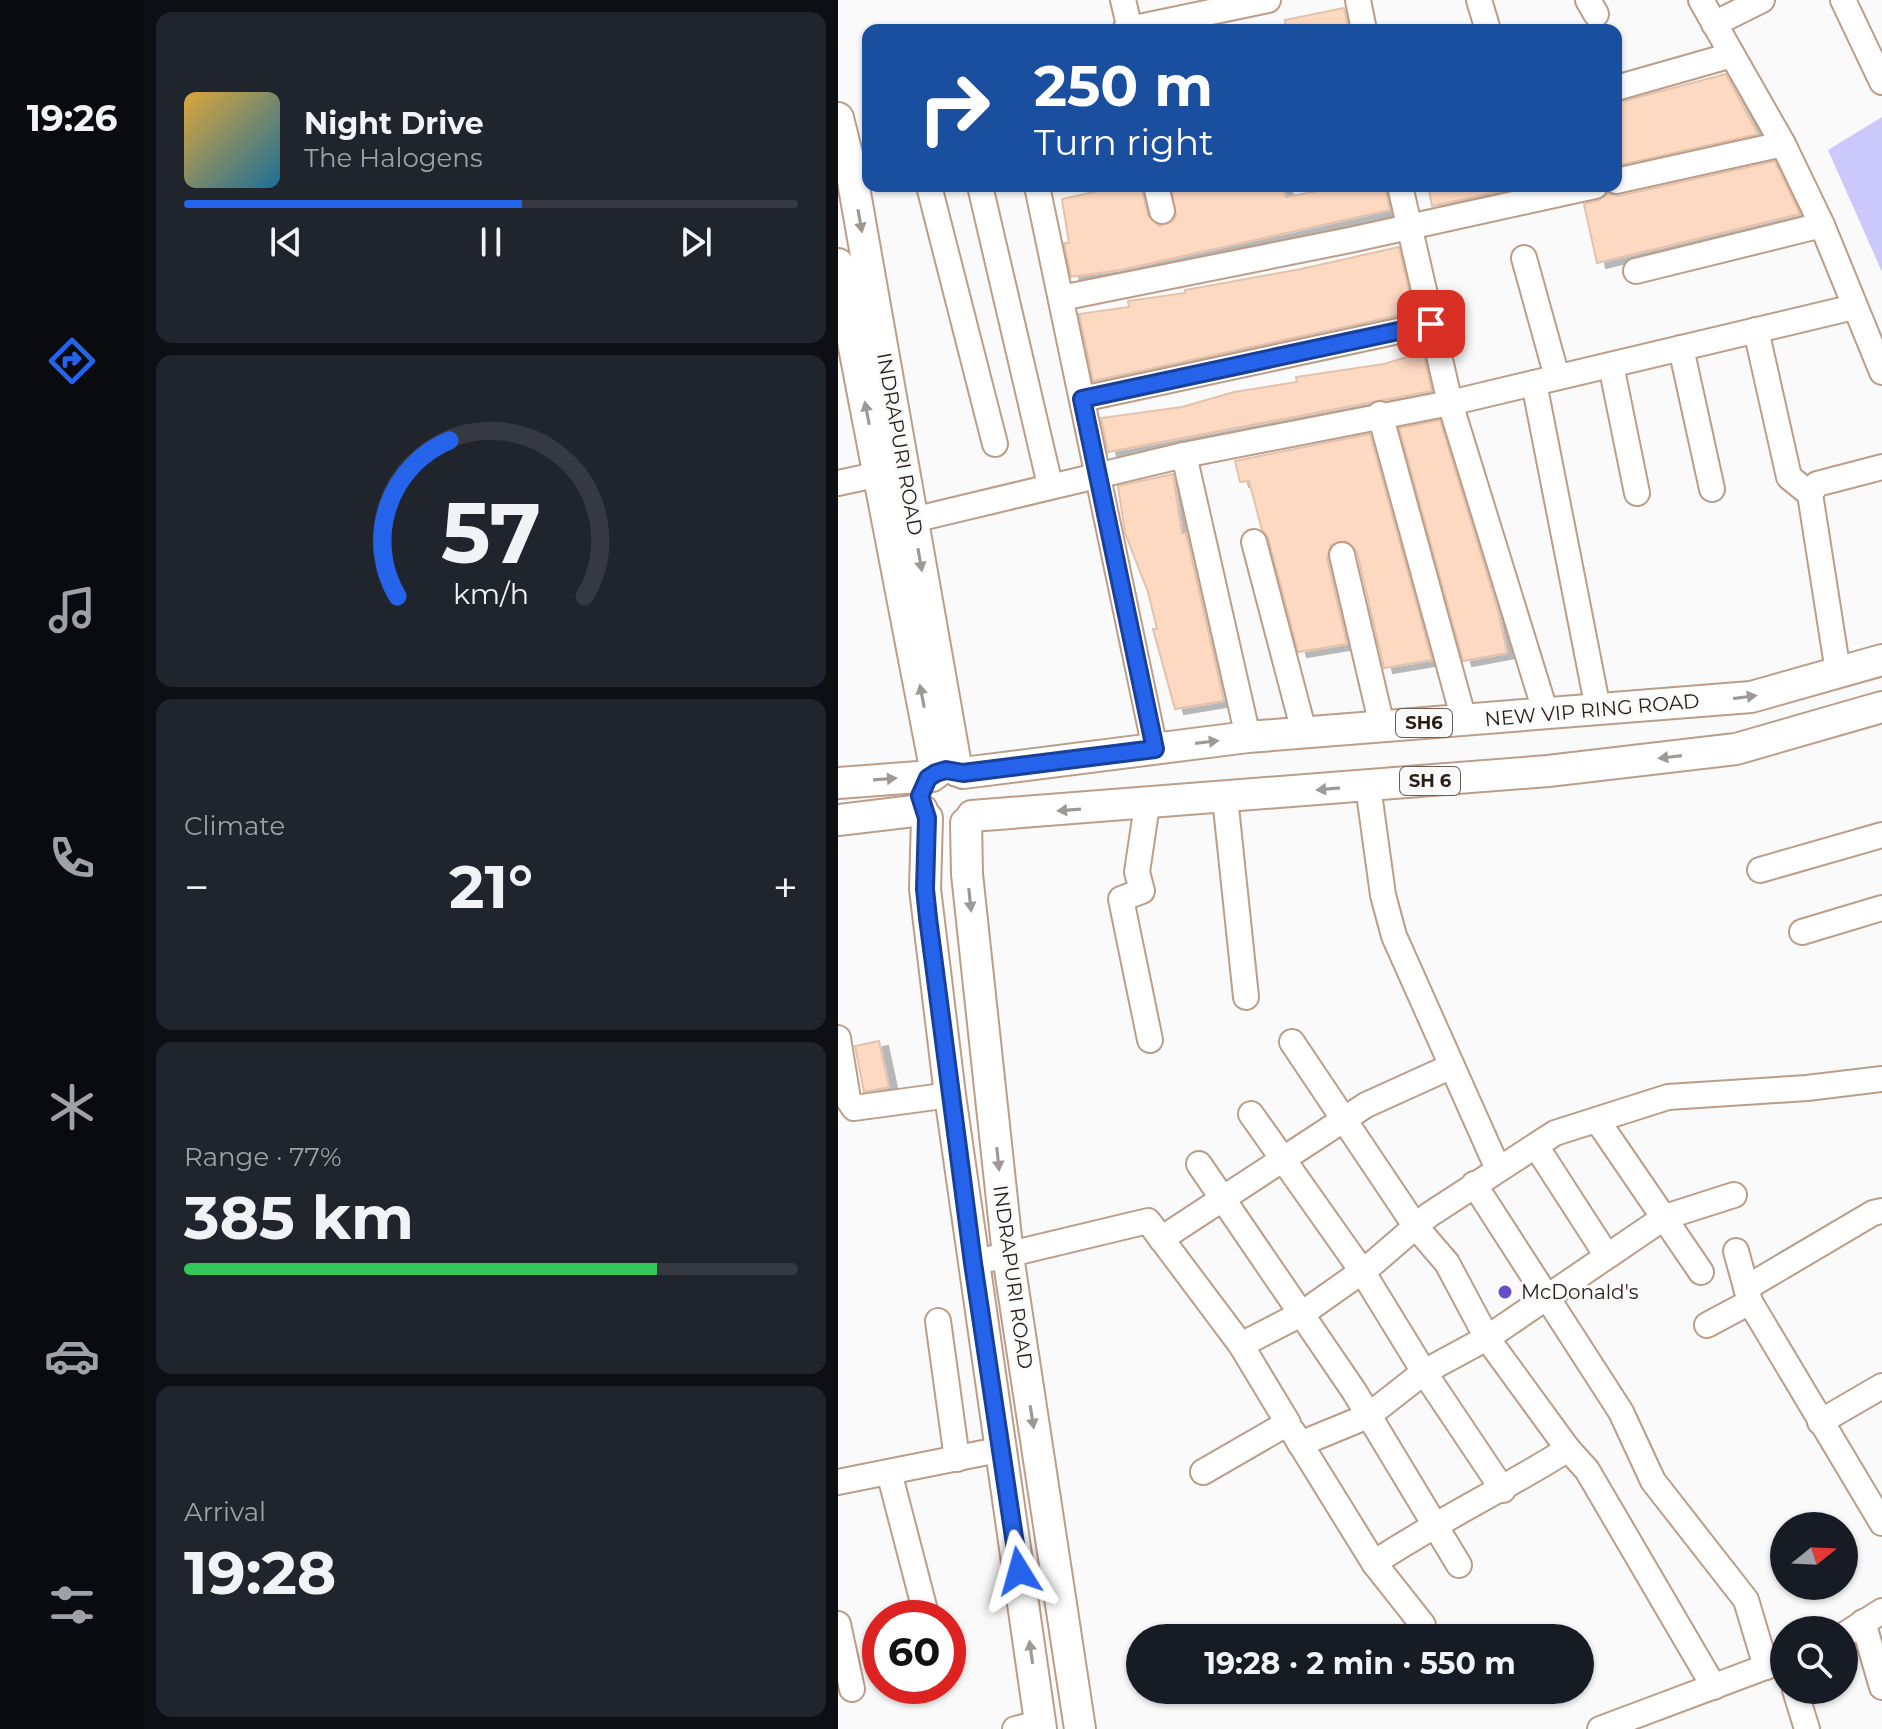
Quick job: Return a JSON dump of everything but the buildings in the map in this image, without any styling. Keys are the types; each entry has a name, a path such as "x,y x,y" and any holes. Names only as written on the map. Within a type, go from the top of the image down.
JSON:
{"main road":[{"name":"INDRAPURI ROAD","path":"838,118 852,169 891,471 947,773"},
{"name":"INDRAPURI ROAD","path":"838,264 845,338 891,471"},
{"name":"NEW VIP RING ROAD","path":"838,783 1248,737 1751,697 1882,660"},
{"name":"SH 6","path":"969,819 1368,786 1736,749 1882,707"},
{"path":"838,820 925,814 948,828 969,819 978,799 976,789 947,773 923,786 925,814"},
{"name":"INDRAPURI ROAD","path":"925,814 925,889 973,1263 1003,1449 1032,1727"},
{"name":"INDRAPURI ROAD","path":"969,819 967,874 1008,1256 1080,1729"}],"street":[{"path":"1123,0 1126,24"},
{"path":"1155,24 1268,0"},
{"path":"1358,0 1363,24"},
{"path":"1479,0 1486,24"},
{"path":"1701,0 1783,144 1822,225 1882,372"},
{"path":"1714,24 1762,0"},
{"path":"1843,0 1882,82"},
{"path":"1622,86 1732,55"},
{"path":"1622,180 1783,144"},
{"path":"931,192 995,444"},
{"path":"981,192 1050,485"},
{"path":"1038,192 1155,749"},
{"path":"1157,192 1162,211"},
{"path":"1401,192 1450,403 1546,714"},
{"path":"1061,298 1568,192"},
{"path":"1636,271 1822,225"},
{"path":"1524,258 1598,709"},
{"path":"900,523 1184,455 1380,414 1450,403 1854,307"},
{"path":"1082,399 1431,324"},
{"path":"1756,330 1789,477 1810,494 1838,672"},
{"path":"1681,348 1712,489"},
{"path":"1611,365 1637,493"},
{"path":"1380,414 1464,720"},
{"path":"1184,455 1248,737"},
{"path":"1810,494 1817,484 1882,467"},
{"path":"838,483 891,471"},
{"path":"1254,542 1304,732"},
{"path":"1342,555 1382,726"},
{"path":"1368,786 1391,926 1498,1169"},
{"path":"1225,798 1246,997"},
{"path":"1147,805 1137,872 1142,891 1121,899 1150,1040"},
{"path":"1760,870 1882,835"},
{"path":"1802,932 1882,908"},
{"path":"838,1038 848,1099 854,1108 950,1095"},
{"path":"1292,1042 1416,1227 1447,1263 1487,1338 1568,1449 1587,1470 1714,1687"},
{"path":"1161,1239 1366,1105 1452,1066"},
{"path":"1241,1345 1303,1313 1474,1184 1555,1133 1668,1097 1807,1088 1882,1079"},
{"path":"1251,1114 1362,1271 1424,1372 1503,1490"},
{"path":"1597,1120 1701,1272"},
{"path":"1536,1146 1607,1256"},
{"path":"1199,1164 1303,1313 1459,1565"},
{"path":"1474,1184 1621,1412 1653,1481 1746,1600 1770,1652"},
{"path":"1203,1472 1294,1433 1368,1416 1424,1372 1487,1338 1665,1217 1734,1195"},
{"path":"1707,1325 1873,1213 1882,1211"},
{"path":"973,1263 1148,1221 1241,1345 1374,1563 1422,1624"},
{"path":"1736,1251 1748,1295 1882,1523"},
{"path":"938,1321 957,1459"},
{"path":"1820,1422 1882,1386"},
{"path":"838,1482 1003,1449"},
{"path":"1374,1563 1433,1524 1503,1490 1568,1449"},
{"path":"889,1472 922,1600"},
{"path":"1863,1623 1882,1687"},
{"path":"838,1624 852,1689"},
{"path":"1600,1729 1770,1665"},
{"path":"1799,1704 1807,1729"}],"shaded area":[{"path":"1882,117 1882,272 1828,150"}],"place":[{"name":"McDonald's","path":"1505,1292"}],"route":[{"path":"1019,1571 973,1263 928,918 925,889 927,818 920,796 923,786 928,778 946,770 963,773 1155,749 1082,399 1431,324"}]}
